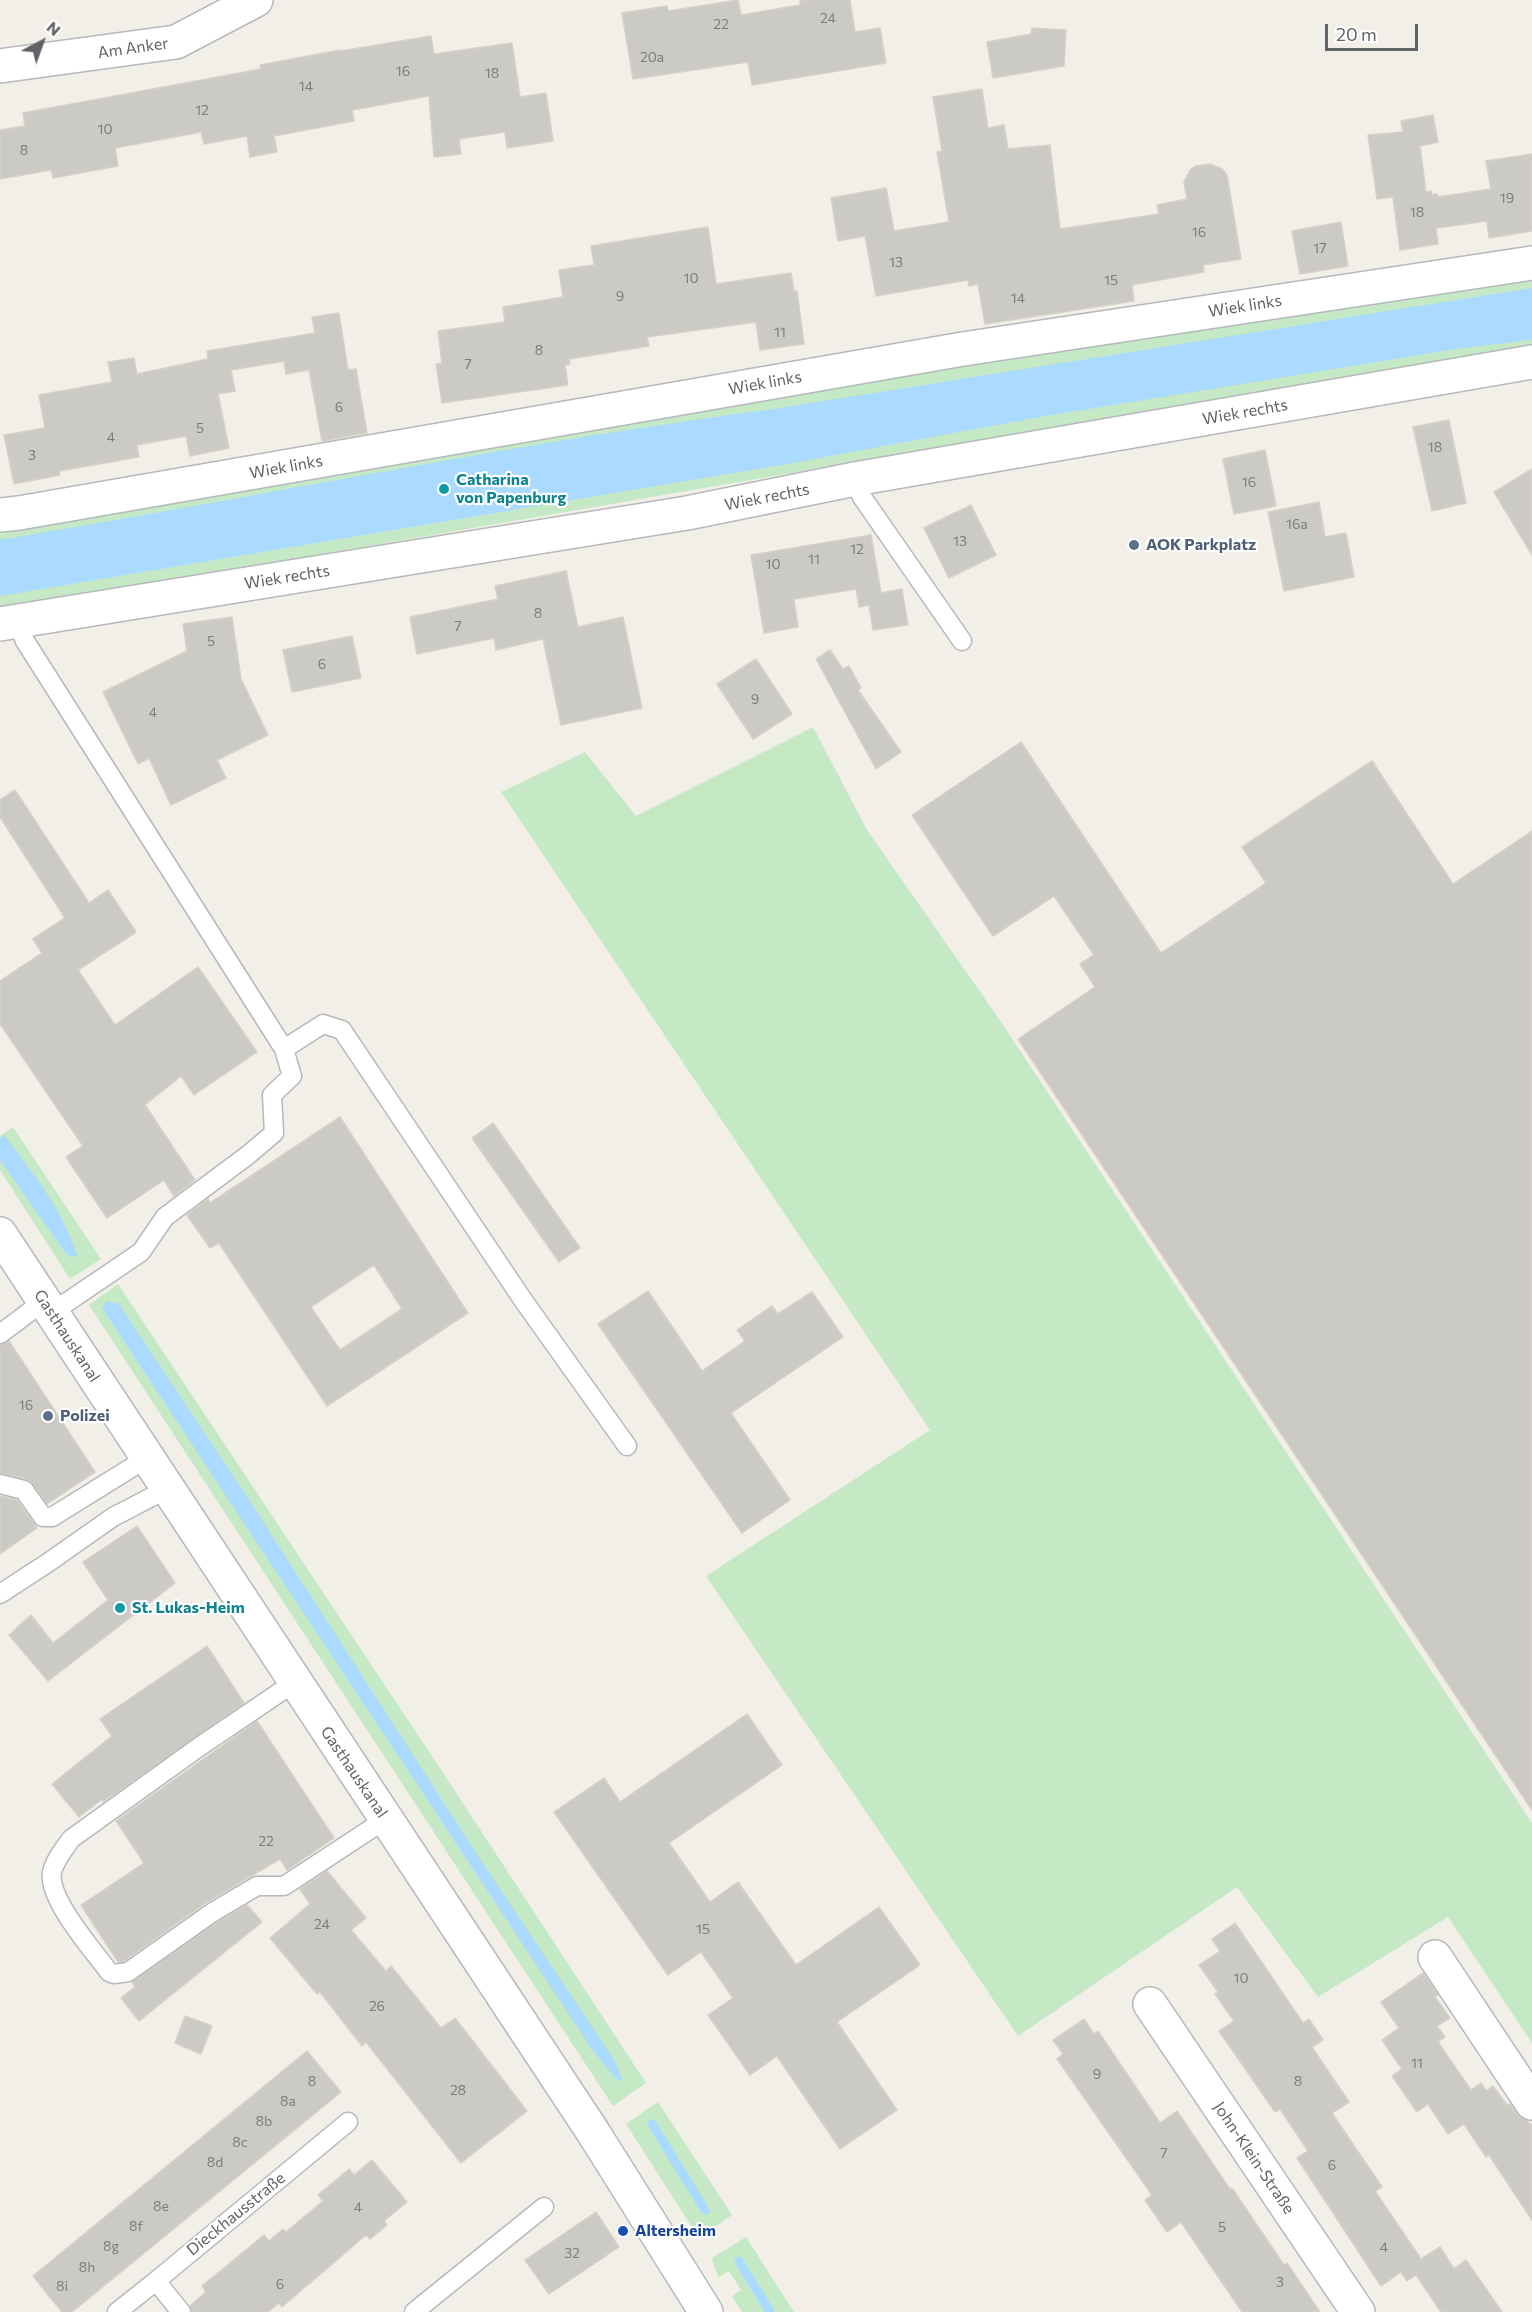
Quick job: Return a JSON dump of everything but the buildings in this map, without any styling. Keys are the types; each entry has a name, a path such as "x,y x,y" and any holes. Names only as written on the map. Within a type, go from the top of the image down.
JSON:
{"street":[{"name":"Am Anker","path":"0,66 176,42 256,0"},
{"name":"Wiek links","path":"0,514 43,509 963,349 1532,263"},
{"name":"Wiek rechts","path":"8,622 687,513 855,480 1532,362"},
{"name":"Gasthauskanal","path":"0,1233 593,2132 706,2312"},
{"path":"1435,1957 1532,2103"},
{"name":"John-Klein-Straße","path":"1150,2004 1358,2312"}],"lane":[{"path":"855,480 862,497 962,641"},
{"path":"0,1334 141,1252 165,1217 274,1133 272,1095 292,1076 284,1049 25,641 8,622"},
{"path":"284,1049 323,1024 342,1030 523,1300 627,1446"},
{"path":"0,1484 24,1490 44,1517 52,1517 147,1458"},
{"path":"0,1593 113,1517 167,1489"},
{"path":"295,1682 199,1747 71,1839 52,1872 52,1887 65,1911 109,1972 114,1974 128,1972 213,1912 257,1886 284,1886 386,1819"},
{"name":"Dieckhausstraße","path":"117,2312 348,2122"},
{"path":"414,2312 544,2207"},
{"path":"156,2281 181,2312"}],"green space":[{"path":"1532,271 1532,345 0,608 0,524"},
{"path":"813,727 867,830 999,1019 1532,1823 1532,2043 1448,1917 1318,1997 1237,1887 1018,2036 706,1576 930,1430 501,792 585,752 636,816"},
{"path":"13,1127 101,1259 70,1279 0,1170 0,1136"},
{"path":"118,1284 646,2083 613,2106 89,1305"},
{"path":"658,2102 732,2215 699,2238 626,2124"},
{"path":"746,2237 794,2312 742,2312 732,2296 741,2290 729,2271 719,2277 712,2258"}],"water":[{"path":"1532,288 1532,339 1529,340 1449,350 1040,417 776,466 0,596 0,540 580,438"},
{"path":"5,1136 55,1208 78,1257 67,1255 0,1160 0,1138"},
{"path":"107,1301 119,1304 249,1500 478,1856 615,2061 623,2082 614,2077 592,2049 102,1308"}],"waterway":[{"path":"652,2124 705,2210"},
{"path":"739,2261 770,2312"}],"place":[{"name":"Catharina von Papenburg","path":"444,489"},
{"name":"AOK Parkplatz","path":"1134,545"},
{"name":"Polizei","path":"48,1416"},
{"name":"St. Lukas-Heim","path":"120,1608"},
{"name":"Altersheim","path":"623,2231"}]}
